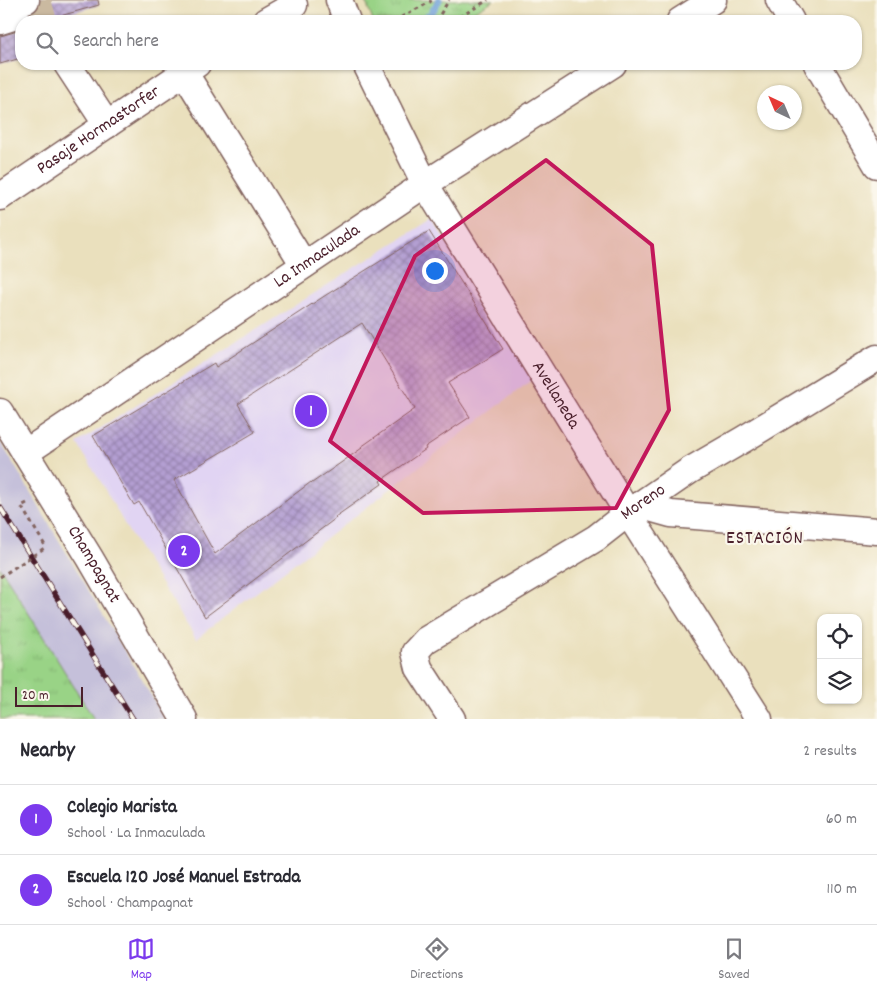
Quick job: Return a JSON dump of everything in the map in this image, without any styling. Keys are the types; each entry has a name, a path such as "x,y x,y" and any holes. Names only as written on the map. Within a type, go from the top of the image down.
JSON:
{"street":[{"path":"16,15 11,5 29,0"},
{"path":"339,0 345,15"},
{"path":"690,15 714,0"},
{"path":"778,0 787,15"},
{"path":"277,15 302,2"},
{"path":"0,21 15,16"},
{"path":"71,70 107,125"},
{"name":"Pasaje Hormastorfer","path":"0,197 188,70"},
{"path":"192,70 304,265"},
{"name":"Avellaneda","path":"369,70 424,184 633,509 759,719"},
{"name":"La Inmaculada","path":"25,453 424,184 604,70"},
{"path":"821,70 877,165"},
{"name":"Moreno","path":"452,719 419,668 415,652 426,640 596,538 633,509 689,471 877,358"},
{"name":"Champagnat","path":"0,412 90,558 184,719"},
{"path":"633,509 671,514 877,531"}],"path":[{"path":"405,15 431,0"},
{"path":"440,15 449,0"},
{"path":"463,15 488,0"},
{"path":"0,576 46,547 21,506 28,502"}],"highlighted area":[{"path":"546,160 652,245 669,410 616,508 423,513 330,441 415,256"}],"shaded area":[{"path":"432,219 534,378 196,639 130,534 77,443"},
{"path":"0,441 165,719 0,719"}],"green space":[{"path":"365,0 494,0 468,15 371,15"},
{"path":"0,567 94,719 0,719"}],"building":[{"path":"41,0 98,0 99,5 64,15 30,15 38,10"},
{"path":"15,32 15,60 0,64 0,36"},
{"path":"429,231 503,349 448,383 470,417 425,447 426,449 380,481 382,484 335,517 205,617 139,502 134,505 93,436 214,363 216,367","holes":["362,323 415,409 311,482 215,554 174,480 255,432 238,404"]}],"waterway":[{"path":"429,15 439,0"}],"tunnel":[{"path":"38,1 42,15"}],"railway":[{"path":"0,507 133,719"}],"place":[{"name":"Colegio Marista","path":"311,411"},
{"name":"Escuela 120 José Manuel Estrada","path":"184,551"}],"district":[{"name":"ESTACIÓN","path":"765,539"}]}
